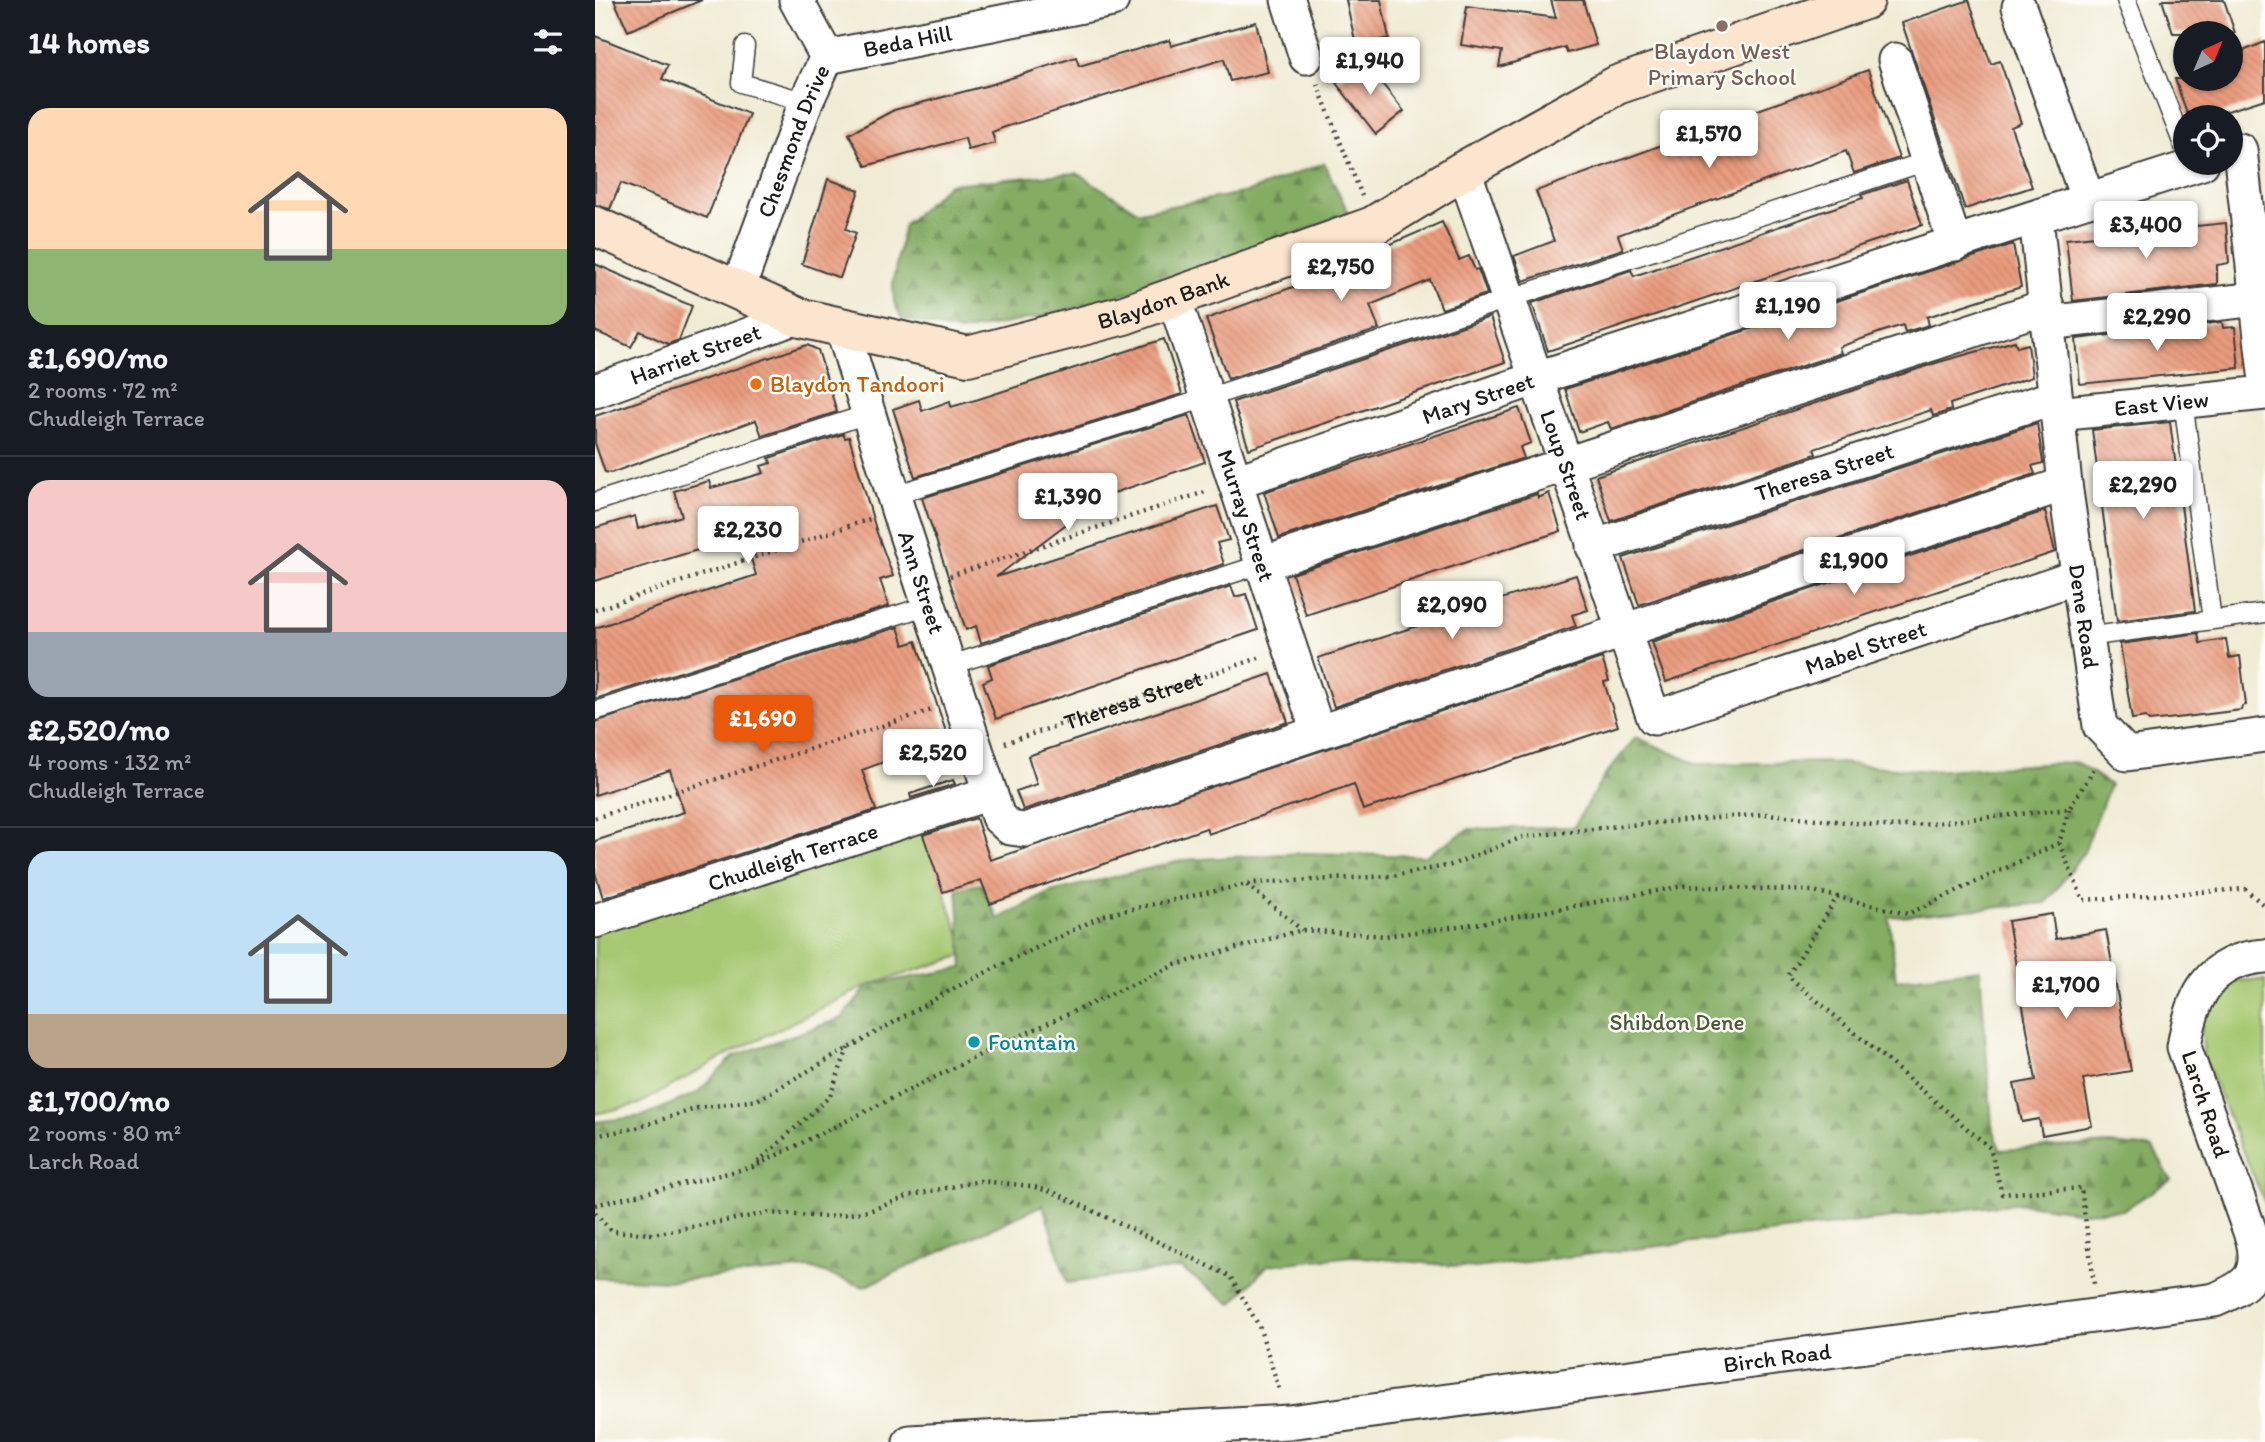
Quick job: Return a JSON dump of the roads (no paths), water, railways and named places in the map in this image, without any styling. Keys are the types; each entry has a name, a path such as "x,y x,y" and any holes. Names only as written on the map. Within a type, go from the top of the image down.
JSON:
{"street":[{"name":"Chesmond Drive","path":"738,289 806,102 827,57 796,0"},
{"name":"Beda Hill","path":"827,57 1050,5 1112,0"},
{"path":"1288,0 1306,57"},
{"name":"Blaydon Bank","path":"595,226 797,317 843,330 968,356 1124,315 1373,226 1464,170 1617,85 1865,0"},
{"path":"2019,7 2088,200"},
{"path":"1895,61 1955,244"},
{"path":"2245,149 2265,373"},
{"name":"Mary Street","path":"1235,482 1534,379 2036,218 2173,168"},
{"name":"Loup Street","path":"1464,170 1534,379 1654,718"},
{"name":"Dene Road","path":"2036,218 2065,484 2100,726 2127,754 2257,736"},
{"name":"Murray Street","path":"1174,298 1318,732"},
{"path":"1262,564 1565,464 2047,315 2257,299"},
{"name":"Harriet Street","path":"595,391 797,317"},
{"name":"Ann Street","path":"843,330 867,414 990,793 999,817 1010,828 1025,830 1318,732"},
{"name":"East View","path":"2056,406 2183,401 2265,393"},
{"name":"Theresa Street","path":"1593,547 2056,406"},
{"path":"1318,732 1625,633 2065,484"},
{"name":"Mabel Street","path":"1654,718 2077,577"},
{"name":"Chudleigh Terrace","path":"595,922 990,793"},
{"name":"Larch Road","path":"2259,1279 2253,1240 2184,1047 2188,1020 2209,978 2248,957 2265,956"},
{"name":"Birch Road","path":"910,1442 1290,1432 2215,1300 2249,1281 2259,1279"}],"lane":[{"path":"2126,0 2173,115"},
{"path":"745,46 741,83 806,102"},
{"path":"896,503 1927,161"},
{"path":"2183,401 2212,620"},
{"path":"595,502 867,414"},
{"path":"949,666 1262,564"},
{"path":"595,711 926,595"},
{"path":"2086,637 2265,613"}],"place":[{"name":"Blaydon West Primary School","path":"1722,26"},
{"name":"Blaydon Tandoori","path":"756,384"},
{"name":"Fountain","path":"974,1042"}],"park label":[{"name":"Shibdon Dene","path":"1677,1022"}]}
